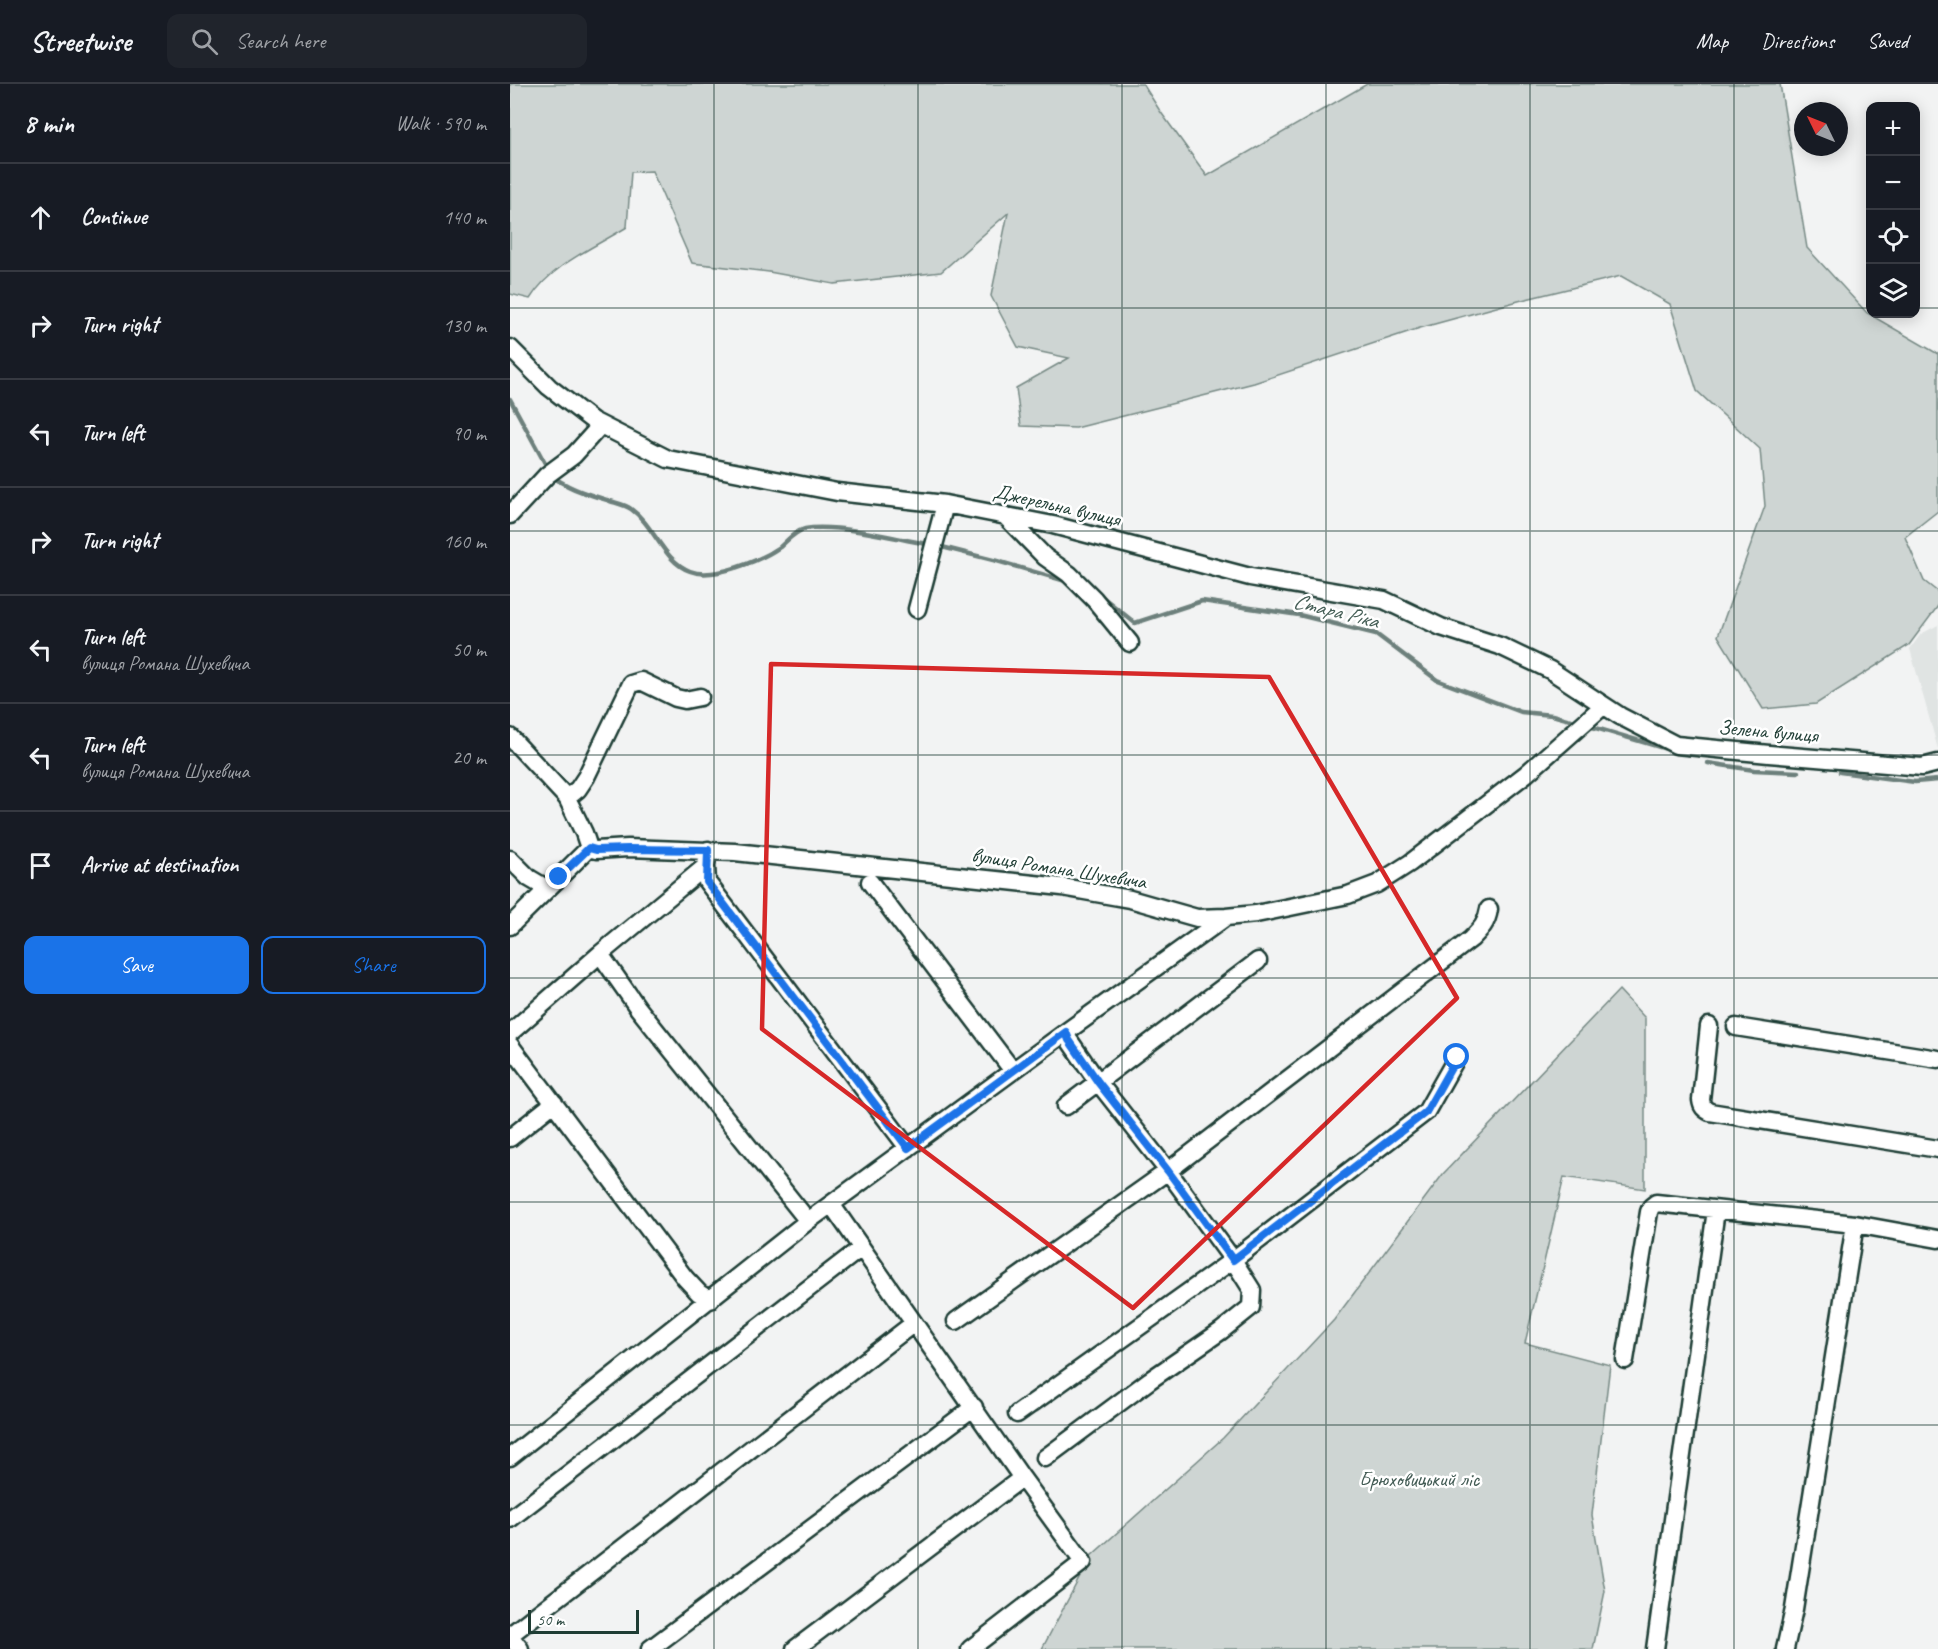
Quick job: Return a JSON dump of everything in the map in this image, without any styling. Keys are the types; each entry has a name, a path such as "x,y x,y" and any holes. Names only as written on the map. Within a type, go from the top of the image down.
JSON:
{"street":[{"name":"Джерельна вулиця","path":"510,348 549,387 601,425 668,459 837,492 945,504 1053,525 1250,577 1383,600 1441,627 1500,646 1550,670 1598,710"},
{"path":"510,515 547,476 574,455 601,425"},
{"path":"917,609 945,504"},
{"path":"1004,516 1045,557 1069,574 1094,599 1130,643"},
{"path":"567,798 578,789 586,777 631,684 641,681 685,700 700,697"},
{"name":"вулиця Романа Шухевича","path":"589,848 596,850 628,849 707,858 1011,880 1130,899 1197,918 1256,914 1348,895 1377,884 1410,864 1526,774 1598,710"},
{"name":"Зелена вулиця","path":"1598,710 1620,716 1676,745 1922,766 1938,762"},
{"path":"510,737 567,798 585,833 589,848 511,924"},
{"path":"510,1033 707,858"},
{"path":"707,858 707,882 908,1148"},
{"path":"510,860 529,878 546,888"},
{"path":"870,882 1012,1071"},
{"path":"956,1322 1168,1171 1471,939 1488,919 1490,909"},
{"path":"510,1457 808,1221 1226,917"},
{"path":"600,954 638,1008 808,1221"},
{"path":"1066,1106 1258,961"},
{"path":"1709,1026 1701,1100 1706,1110 1938,1149"},
{"path":"1736,1027 1938,1059"},
{"path":"1045,1458 1251,1307 1252,1290 1168,1171 1098,1082 1066,1032"},
{"path":"510,1045 685,1278 699,1293 710,1300"},
{"path":"1017,1414 1233,1260 1426,1112 1457,1057"},
{"path":"510,1138 554,1103"},
{"path":"1625,1360 1651,1207 1656,1203 1855,1224 1938,1239"},
{"path":"831,1204 1083,1562 970,1649"},
{"path":"1655,1649 1716,1210"},
{"path":"1785,1649 1796,1597 1855,1224"},
{"path":"510,1519 861,1248"},
{"path":"520,1649 510,1636 914,1323"},
{"path":"650,1649 974,1407"},
{"path":"795,1649 1023,1478"}],"highlighted area":[{"path":"771,664 1269,677 1457,998 1133,1308 762,1029"}],"shaded area":[{"path":"1938,625 1938,749 1910,649 1921,634"}],"green space":[{"path":"510,84 1143,84 1207,176 1367,84 1780,84 1807,248 1866,312 1866,318 1876,318 1938,354 1938,511 1905,537 1924,581 1938,592 1938,606 1909,645 1816,704 1763,709 1718,636 1765,506 1760,449 1697,391 1670,304 1621,276 1420,328 1254,383 1076,428 1021,426 1016,388 1069,358 1018,347 991,296 1008,213 941,272 834,284 769,272 692,263 652,171 631,172 627,227 561,267 549,276 530,299 510,294"},
{"name":"Брюховицький ліс","path":"1619,990 1645,1018 1645,1189 1564,1177 1525,1343 1610,1365 1592,1515 1605,1591 1593,1649 1042,1649 1091,1556 1223,1438 1334,1320 1443,1174"}],"waterway":[{"name":"Стара Ріка","path":"510,399 547,467"},
{"name":"Стара Ріка","path":"556,479 582,492 629,508 646,524 673,559 690,571 700,573 723,571 749,563 780,547 805,529 850,530 931,545"},
{"name":"Стара Ріка","path":"938,546 1069,582"},
{"name":"Стара Ріка","path":"1100,595 1135,623 1202,601 1299,615 1376,634 1437,680 1521,712 1552,715 1574,721"},
{"name":"Стара Ріка","path":"1589,726 1670,750"},
{"name":"Стара Ріка","path":"1708,763 1754,770 1798,772"},
{"name":"Стара Ріка","path":"1840,772 1915,782 1938,780"}],"route":[{"path":"559,877 589,848 596,850 708,850 707,882 908,1148 1066,1032 1098,1082 1168,1171 1233,1260 1426,1112 1457,1057"}]}
